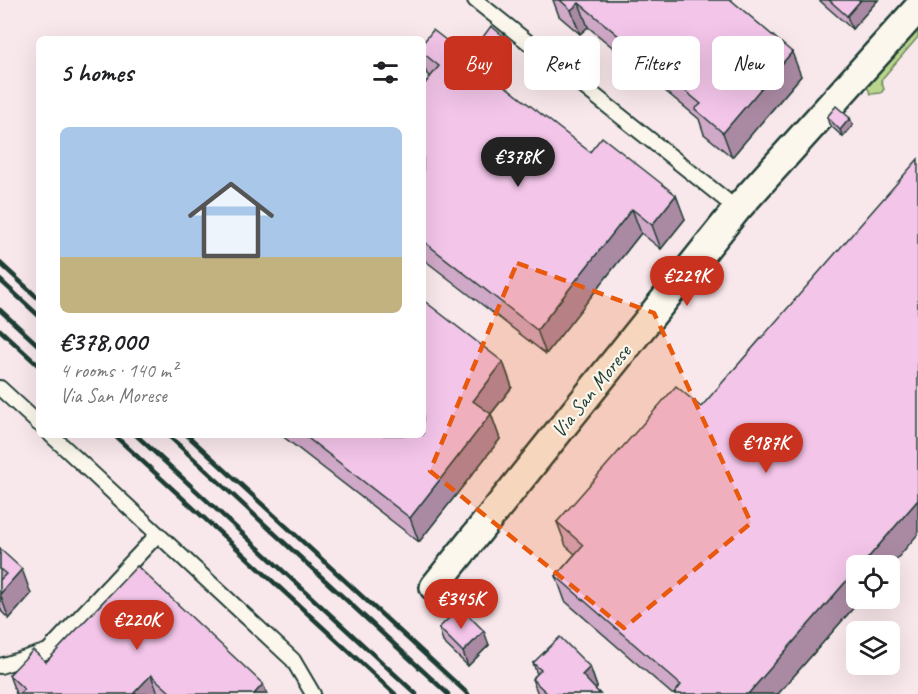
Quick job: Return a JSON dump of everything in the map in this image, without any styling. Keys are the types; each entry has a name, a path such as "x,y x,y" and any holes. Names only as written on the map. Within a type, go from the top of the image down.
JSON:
{"street":[{"name":"Via San Morese","path":"434,587 737,209 918,8"}],"lane":[{"path":"475,0 737,209"},
{"path":"0,388 36,421"},
{"path":"54,438 293,660 313,694"},
{"path":"0,666 48,651 158,534"}],"highlighted area":[{"path":"517,263 654,313 751,523 624,628 430,471"}],"green space":[{"path":"918,25 918,37 881,80 884,89 881,93 871,94 867,87 869,82"}],"building":[{"path":"560,0 731,0 773,36 712,36 712,90 760,90 723,133 695,109 701,104 684,90 700,90 700,36 619,36 579,3 571,10"},
{"path":"829,0 861,0 847,16"},
{"path":"491,26 504,36 484,36"},
{"path":"433,30 444,39 444,90 510,90 590,152 602,137 676,195 652,225 632,209 537,330 426,243 426,82 439,66 426,55 426,39"},
{"path":"784,45 792,52 784,61"},
{"path":"836,106 850,118 840,130 827,117"},
{"path":"918,159 918,500 870,555 846,555 846,581 748,694 674,694 681,685 556,576 583,545 557,522 676,386 701,407"},
{"path":"426,302 503,362 473,401 491,414 410,518 308,438 426,438"},
{"path":"0,549 22,569 0,594 0,580 6,574 0,569"},
{"path":"137,566 263,684 254,694 172,694 151,675 133,694 19,694 24,689 9,675 33,650 46,662"},
{"path":"460,607 484,631 463,652 439,628"},
{"path":"560,637 590,667 582,675 600,694 548,694 532,679 541,670 533,663"}],"railway":[{"path":"0,263 36,296"},
{"path":"0,280 36,313"},
{"path":"0,310 36,343"},
{"path":"0,330 36,363"},
{"path":"117,438 395,694"},
{"path":"139,438 416,694"},
{"path":"171,438 448,694"},
{"path":"190,438 468,694"}]}
